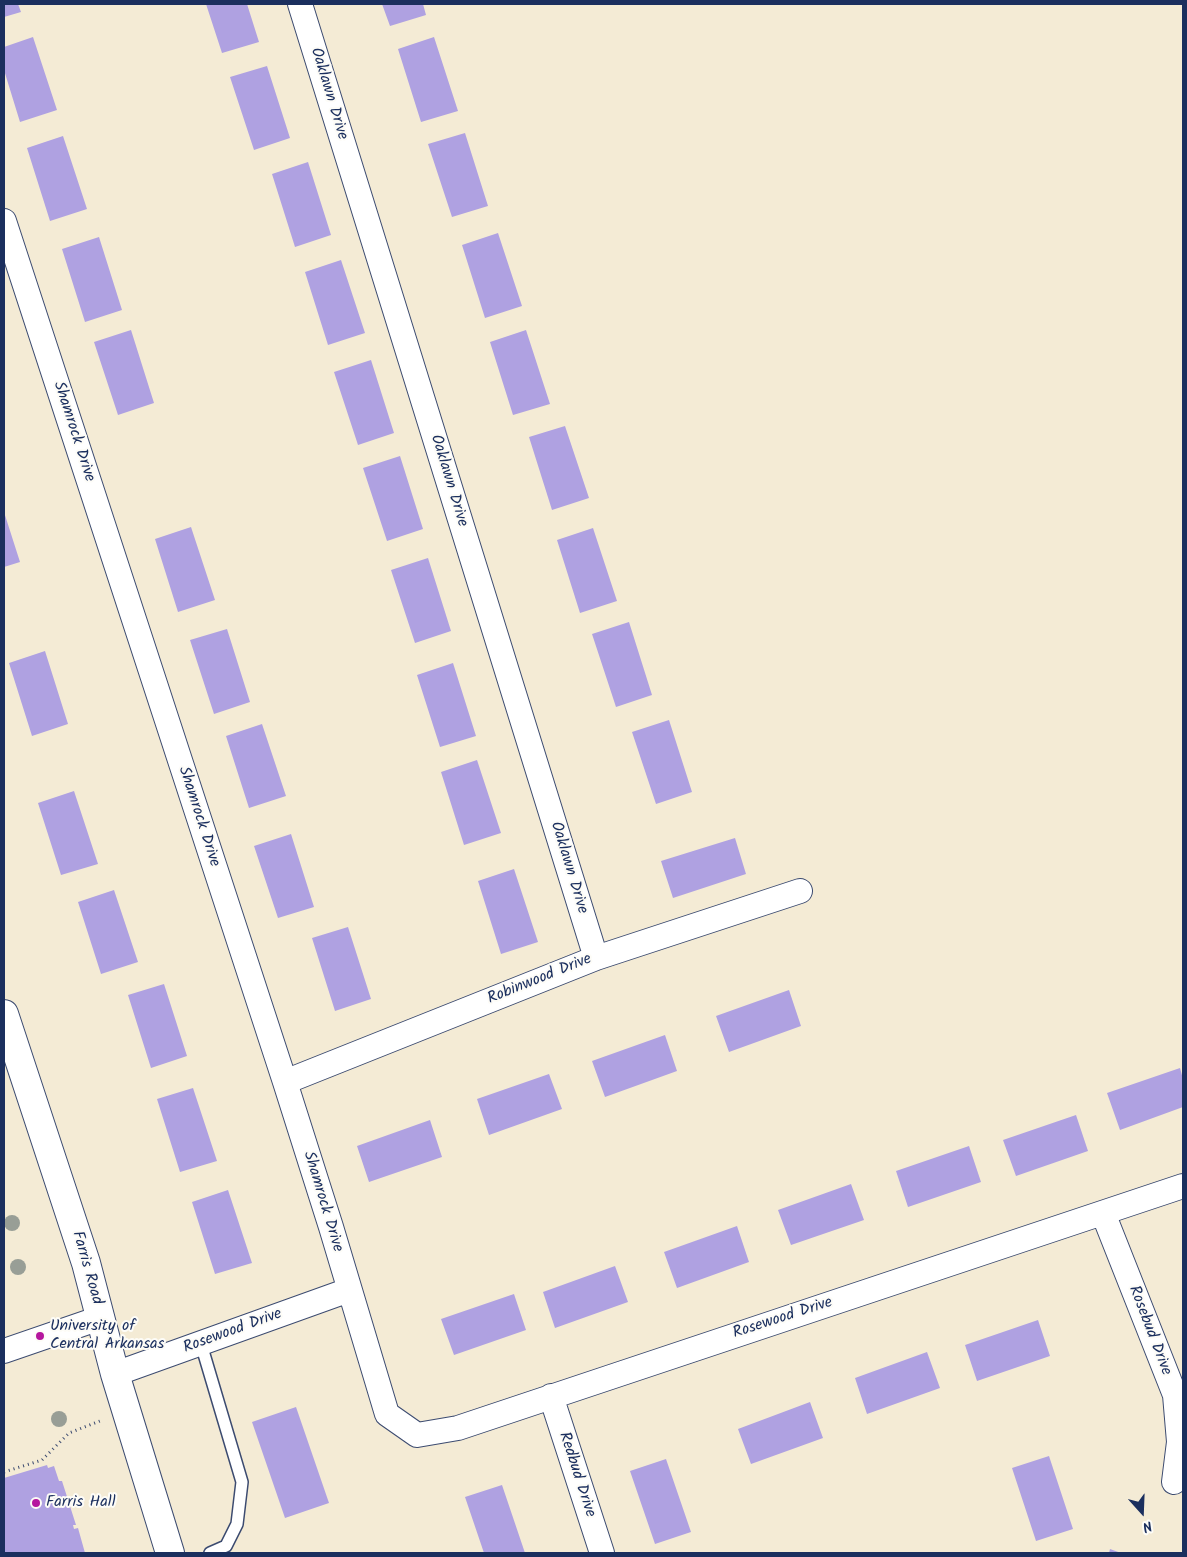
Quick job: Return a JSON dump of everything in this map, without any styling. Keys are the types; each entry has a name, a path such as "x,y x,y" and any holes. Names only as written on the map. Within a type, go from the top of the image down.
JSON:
{"street":[{"name":"Oaklawn Drive","path":"300,4 596,958"},
{"name":"Shamrock Drive","path":"4,221 285,1082 387,1414"},
{"name":"Robinwood Drive","path":"285,1082 596,958 800,892"},
{"name":"Farris Road","path":"4,1014 86,1263 115,1374 170,1553"},
{"name":"Rosewood Drive","path":"387,1414 417,1435 458,1428 1183,1186"},
{"name":"Rosebud Drive","path":"1103,1214 1175,1395 1179,1442 1174,1482"},
{"name":"Rosewood Drive","path":"115,1374 349,1290"},
{"path":"4,1351 100,1318"},
{"name":"Redbud Drive","path":"551,1396 602,1553"}],"lane":[{"path":"201,1344 242,1482 237,1524 226,1546 210,1553"}],"path":[{"path":"4,1472 42,1460 69,1433 105,1419"}],"building":[{"path":"4,4 18,4 21,12 4,17"},
{"path":"206,4 247,4 259,42 222,53"},
{"path":"382,4 423,4 426,15 390,26"},
{"path":"33,37 57,110 20,122 4,70 4,47"},
{"path":"434,37 458,111 421,122 398,49"},
{"path":"267,66 290,138 254,150 230,77"},
{"path":"465,133 488,206 452,217 428,144"},
{"path":"63,136 87,209 50,221 27,148"},
{"path":"308,162 331,235 295,247 272,174"},
{"path":"498,233 522,306 485,318 462,245"},
{"path":"99,237 122,310 85,322 62,249"},
{"path":"341,260 365,333 328,345 305,272"},
{"path":"131,330 154,403 118,415 94,342"},
{"path":"526,330 550,404 513,415 490,342"},
{"path":"371,360 394,433 358,445 334,372"},
{"path":"565,426 589,498 552,510 529,437"},
{"path":"400,456 423,529 387,541 363,468"},
{"path":"4,512 20,562 4,567"},
{"path":"191,527 215,600 178,612 155,539"},
{"path":"593,528 617,601 580,613 557,540"},
{"path":"428,558 451,631 415,643 391,570"},
{"path":"629,622 652,695 616,707 592,634"},
{"path":"227,629 250,702 214,714 190,640"},
{"path":"45,651 68,724 32,736 9,663"},
{"path":"453,663 476,736 440,747 417,675"},
{"path":"669,720 692,792 656,804 632,732"},
{"path":"262,724 286,796 249,808 226,736"},
{"path":"477,760 501,833 464,845 441,772"},
{"path":"74,791 98,864 61,875 38,803"},
{"path":"291,834 314,907 278,918 254,846"},
{"path":"735,838 746,874 673,898 661,861"},
{"path":"514,869 538,942 501,954 478,881"},
{"path":"114,890 138,962 101,974 78,902"},
{"path":"348,927 371,999 335,1011 312,938"},
{"path":"164,984 187,1056 151,1068 128,995"},
{"path":"789,990 801,1026 729,1052 716,1016"},
{"path":"665,1035 677,1071 605,1097 592,1061"},
{"path":"1180,1068 1183,1079 1183,1107 1120,1130 1107,1093"},
{"path":"549,1074 562,1109 489,1135 477,1099"},
{"path":"193,1088 217,1161 180,1172 157,1099"},
{"path":"1076,1115 1088,1151 1016,1176 1003,1140"},
{"path":"430,1120 442,1157 369,1182 357,1146"},
{"path":"969,1146 981,1182 908,1207 896,1171"},
{"path":"851,1184 864,1220 791,1245 778,1210"},
{"path":"228,1190 252,1263 215,1274 192,1202"},
{"path":"737,1226 749,1262 677,1288 664,1252"},
{"path":"615,1266 628,1302 555,1328 543,1292"},
{"path":"514,1294 526,1330 454,1355 441,1319"},
{"path":"1038,1320 1050,1356 977,1381 965,1345"},
{"path":"927,1352 940,1388 867,1414 855,1378"},
{"path":"810,1402 823,1438 751,1464 738,1429"},
{"path":"296,1407 329,1503 285,1518 252,1422"},
{"path":"1049,1456 1073,1529 1036,1541 1012,1468"},
{"path":"666,1459 691,1532 655,1544 630,1471"},
{"name":"Farris Hall","path":"47,1465 48,1468 54,1466 59,1481 62,1481 76,1525 73,1525 74,1529 78,1528 85,1553 4,1553 4,1478"},
{"path":"502,1485 525,1553 484,1553 465,1497"},
{"path":"1110,1549 1121,1553 1109,1553"}],"place":[{"name":"University of Central Arkansas","path":"40,1336"},
{"name":"Farris Hall","path":"36,1503"}]}
